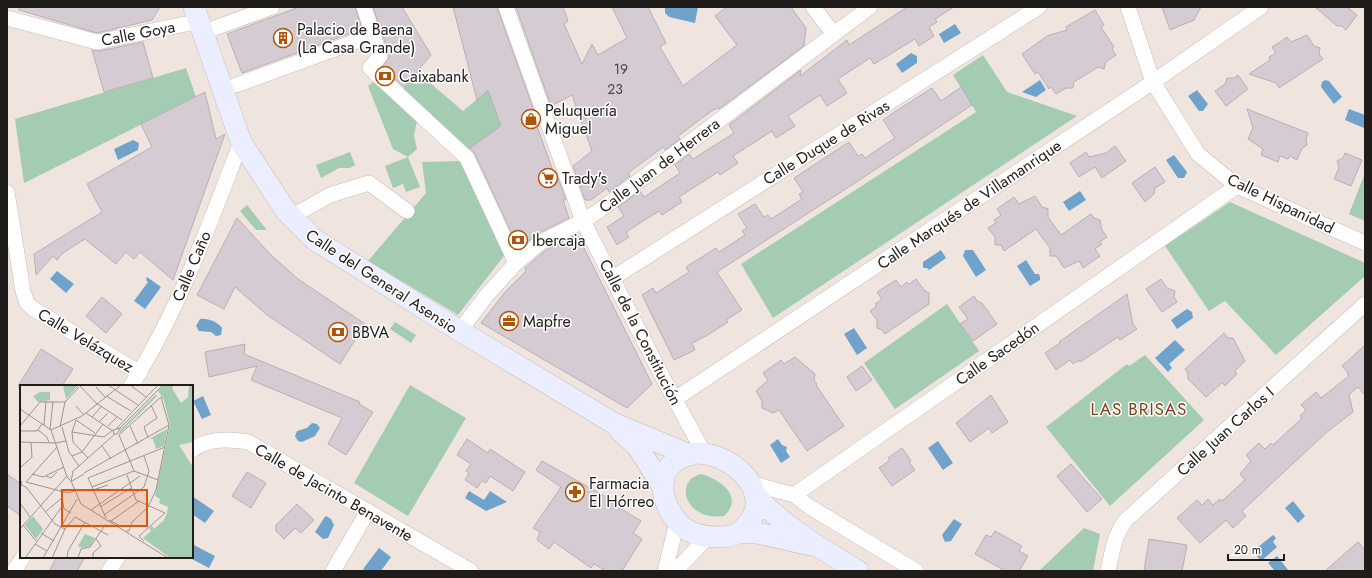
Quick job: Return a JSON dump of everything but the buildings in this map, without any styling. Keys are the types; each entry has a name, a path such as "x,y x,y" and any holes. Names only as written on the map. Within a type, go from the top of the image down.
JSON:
{"main road":[{"name":"Calle del General Asensio","path":"199,20 241,142 286,211 315,240 460,331 615,424"},
{"path":"615,424 697,454 715,455 727,461 740,470 767,508 816,546 858,571"},
{"path":"615,424 637,446 663,487"},
{"path":"697,454 678,459 670,466 665,476 663,487 664,500 677,522 696,535 725,537 738,533 757,534 816,546"},
{"path":"738,533 749,524 756,509 753,489"}],"street":[{"name":"Calle Goya","path":"7,18 97,42 199,20 272,7"},
{"path":"364,7 380,56 370,68 467,158 516,263"},
{"name":"Calle de la Constitución","path":"506,7 583,221 614,278 674,399 697,454"},
{"path":"813,7 833,33"},
{"name":"Calle Juan de Herrera","path":"460,331 486,296 516,263 542,242 583,221 833,33 870,7"},
{"name":"Calle Duque de Rivas","path":"614,278 1039,7"},
{"name":"Calle Hispanidad","path":"1128,7 1153,82 1198,154 1237,186 1365,244"},
{"name":"Calle Marqués de Villamanrique","path":"674,399 1153,82 1261,7"},
{"path":"236,85 373,35"},
{"name":"Calle Caño","path":"132,385 140,373 169,319 241,142"},
{"path":"300,212 330,195 369,183 407,211"},
{"name":"Calle Sacedón","path":"794,495 1237,186"},
{"name":"Calle Velázquez","path":"7,192 11,250 28,303 32,308 140,373"},
{"name":"Calle Juan Carlos I","path":"1108,571 1115,540 1120,528 1126,520 1365,304"},
{"name":"Calle de Jacinto Benavente","path":"193,449 200,445 230,439 248,442 470,571"},
{"path":"753,489 794,495 810,507 916,571"},
{"path":"332,571 368,511"},
{"path":"665,571 677,522"},
{"path":"675,571 708,537"},
{"path":"14,571 22,558"},
{"path":"110,571 117,558"}],"green space":[{"path":"983,55 1007,92 1077,116 773,318 741,264 976,112 953,75"},
{"path":"186,68 196,97 24,183 15,119"},
{"path":"417,72 463,111 488,90 501,126 468,150 401,91"},
{"path":"373,82 417,121 414,136 417,149 408,157 393,149 368,86"},
{"path":"350,152 355,165 350,168 339,168 321,178 316,165"},
{"path":"408,157 420,187 406,192 403,184 393,188 385,166"},
{"path":"465,161 507,252 458,315 368,261 426,193 422,162"},
{"path":"1365,173 1365,221 1349,214"},
{"path":"1230,202 1365,263 1365,276 1276,355 1225,301 1209,311 1165,246"},
{"path":"247,205 267,230 256,230 240,211"},
{"path":"947,304 979,351 895,409 864,363"},
{"path":"395,322 416,335 411,343 390,329"},
{"path":"1145,355 1204,420 1110,506 1046,427 1127,364 1129,366"},
{"path":"410,385 466,418 408,516 354,483"},
{"path":"701,474 716,480 728,490 732,502 730,509 724,516 705,515 693,508 689,503 686,492 689,481"},
{"path":"1084,528 1100,534 1093,571 1039,571"}],"water":[{"path":"665,7 698,7 695,23 669,17 665,13"},
{"path":"955,24 961,33 944,43 939,34"},
{"path":"911,53 917,56 917,63 902,73 896,64"},
{"path":"1040,80 1046,90 1036,97 1022,92"},
{"path":"1325,80 1329,81 1342,97 1334,104 1321,87 1322,82"},
{"path":"1197,90 1208,104 1203,111 1199,111 1188,96"},
{"path":"1349,109 1365,115 1364,128 1345,120"},
{"path":"133,140 139,143 138,150 118,160 114,149"},
{"path":"1174,155 1187,172 1184,178 1178,178 1166,160"},
{"path":"1080,191 1086,200 1069,211 1063,202"},
{"path":"941,250 946,258 929,270 927,268 923,268 923,262"},
{"path":"965,250 973,250 986,270 976,277 963,256"},
{"path":"1026,260 1035,274 1039,274 1040,277 1040,280 1030,286 1017,266"},
{"path":"57,271 74,284 66,293 50,279"},
{"path":"147,277 161,287 145,309 134,301 148,282 146,280"},
{"path":"1187,309 1192,312 1193,318 1177,329 1171,320"},
{"path":"200,319 209,320 218,324 222,328 221,335 216,336 211,332 199,331 196,326"},
{"path":"854,328 867,348 857,355 844,334"},
{"path":"1175,340 1185,350 1169,364 1172,368 1168,372 1155,358"},
{"path":"203,396 211,415 202,419 193,401"},
{"path":"312,423 317,424 320,428 315,436 302,442 298,441 295,436 297,431 307,428"},
{"path":"778,439 782,445 787,447 786,451 790,457 781,463 770,445"},
{"path":"938,441 953,463 943,470 928,448"},
{"path":"469,491 484,500 490,491 507,502 486,511 465,498"},
{"path":"193,497 214,511 205,523 193,515"},
{"path":"1293,501 1305,516 1298,523 1285,508"},
{"path":"326,516 331,519 334,525 328,538 323,539 315,532"},
{"path":"954,519 962,524 951,541 945,542 942,535"},
{"path":"1273,535 1276,538 1273,542 1277,547 1261,561 1253,551"},
{"path":"193,545 215,556 209,568 190,558 193,558"},
{"path":"379,548 391,557 381,571 366,571 363,569"},
{"path":"1277,556 1289,571 1275,571 1268,563"}],"place":[{"name":"Palacio de Baena (La Casa Grande)","path":"283,38"},
{"name":"Caixabank","path":"385,76"},
{"name":"Peluquería Miguel","path":"531,119"},
{"name":"Trady's","path":"548,178"},
{"name":"Ibercaja","path":"518,240"},
{"name":"Mapfre","path":"509,321"},
{"name":"BBVA","path":"338,332"},
{"name":"Farmacia El Hórreo","path":"575,492"}],"district":[{"name":"LAS BRISAS","path":"1139,409"}]}
